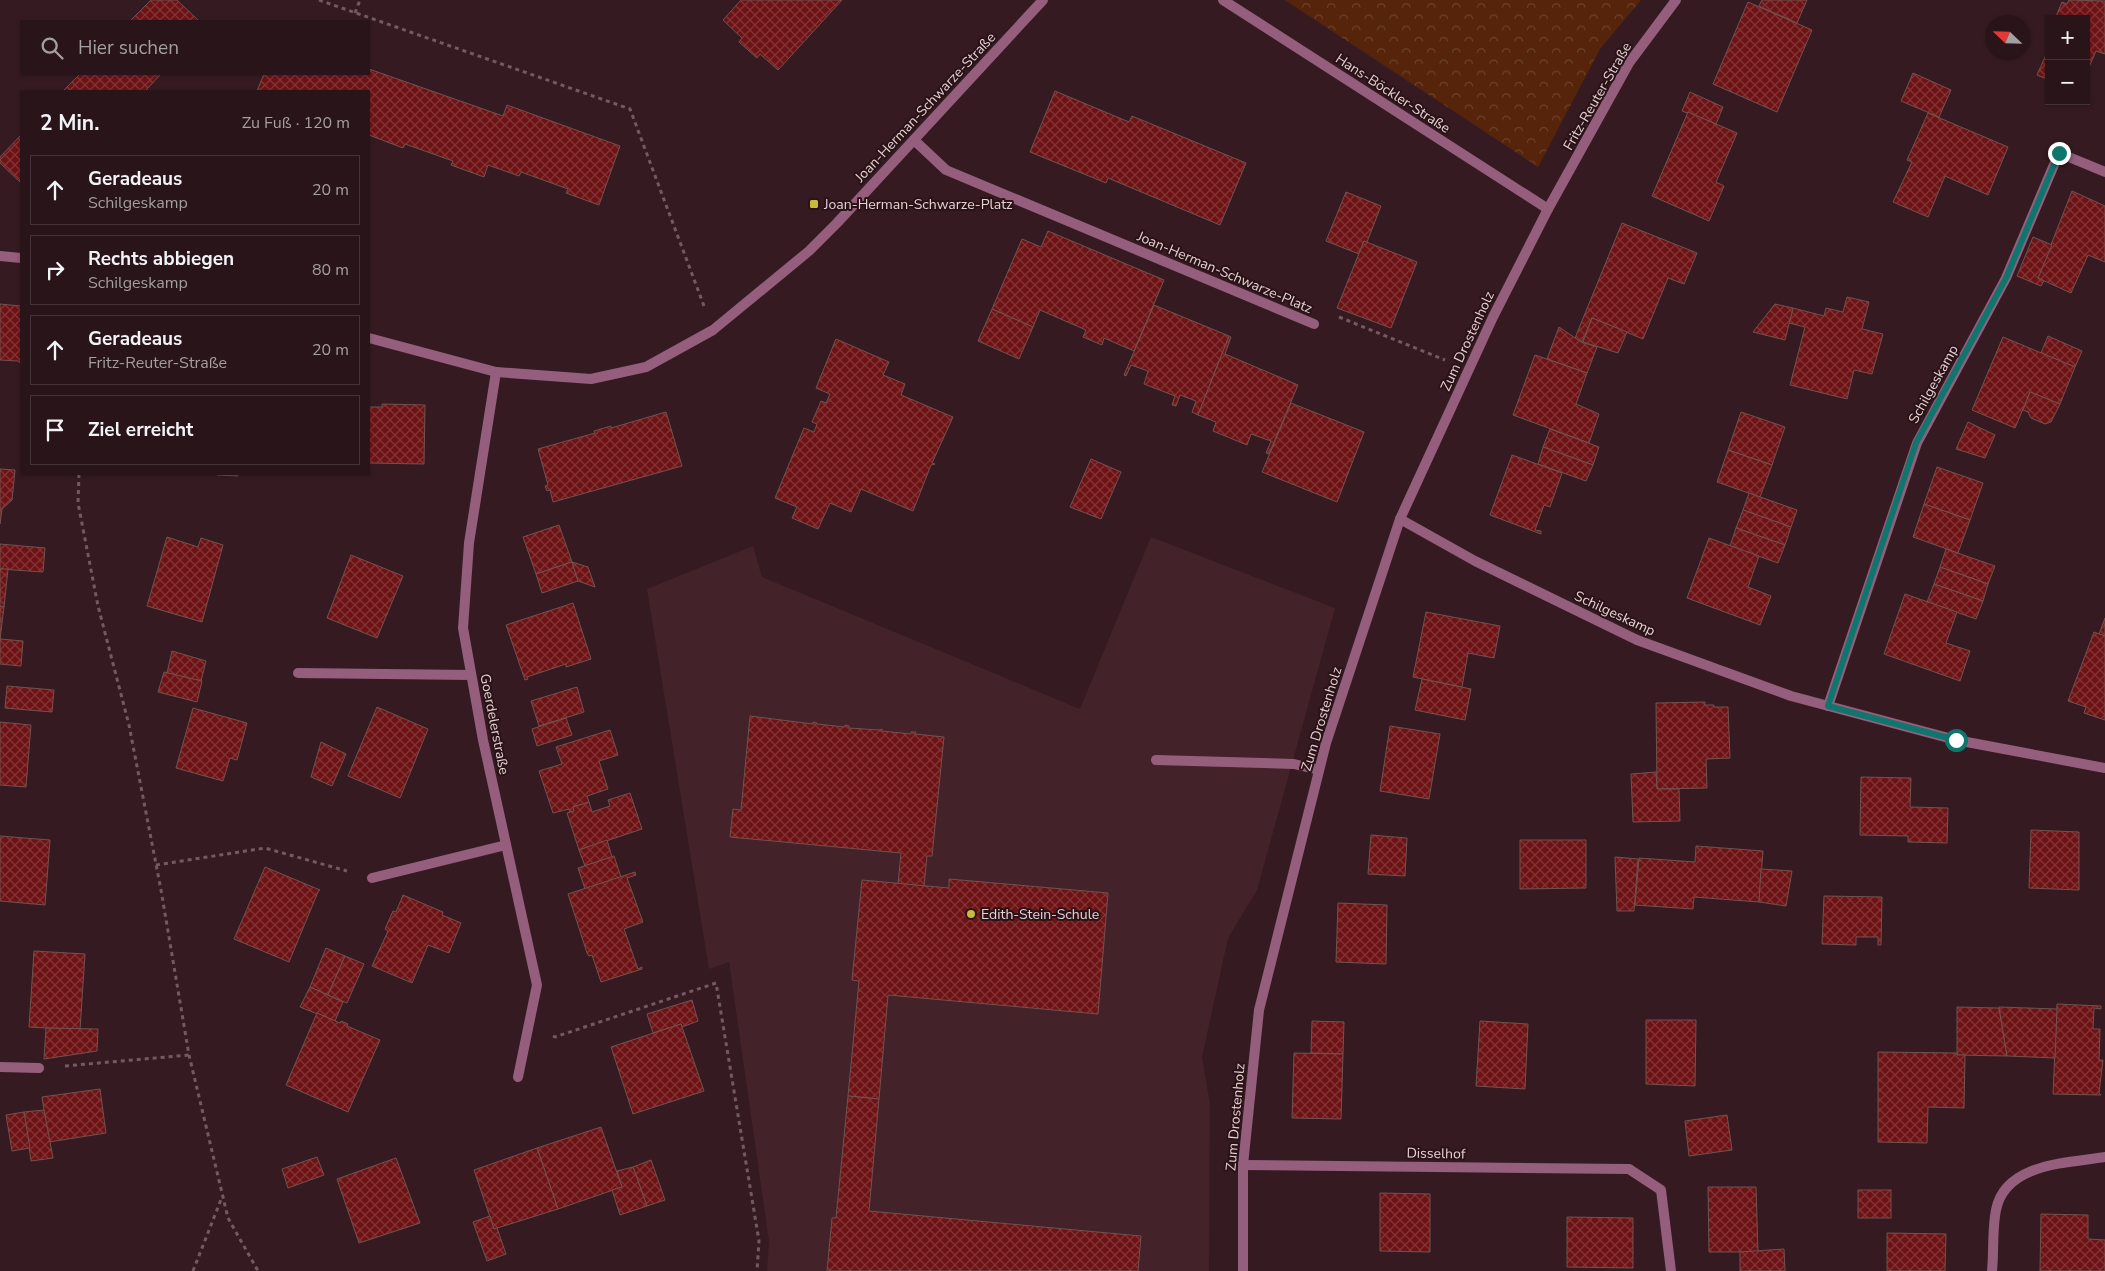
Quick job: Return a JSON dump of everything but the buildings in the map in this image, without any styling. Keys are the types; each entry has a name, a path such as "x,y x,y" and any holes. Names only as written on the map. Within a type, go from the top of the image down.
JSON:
{"street":[{"name":"Joan-Herman-Schwarze-Straße","path":"370,338 496,372 591,379 646,367 713,330 809,251 1043,0"},
{"name":"Hans-Böckler-Straße","path":"1223,0 1548,209"},
{"name":"Fritz-Reuter-Straße","path":"1548,209 1629,63 1676,0"},
{"name":"Joan-Herman-Schwarze-Platz","path":"914,140 946,170 1314,324"},
{"name":"Schilgeskamp","path":"1828,706 1916,443 2006,278 2059,153 2105,172"},
{"name":"Zum Drostenholz","path":"1242,1271 1243,1165 1259,1010 1326,743 1400,518 1468,369 1548,209"},
{"path":"0,256 20,258"},
{"name":"Goerdelerstraße","path":"496,372 469,543 463,628 506,845 538,985 518,1076"},
{"name":"Schilgeskamp","path":"1400,518 1475,561 1637,640 1791,696 1956,740 2105,768"},
{"path":"298,673 471,675"},
{"path":"1156,760 1294,764 1319,770"},
{"path":"372,878 506,845"},
{"path":"0,1067 39,1068"},
{"path":"1992,1271 1996,1208 2009,1184 2035,1169 2105,1157"},
{"name":"Disselhof","path":"1243,1165 1629,1169 1662,1190 1670,1271"}],"path":[{"path":"319,0 630,109 713,330"},
{"path":"355,13 360,0"},
{"path":"1314,324 1332,314 1468,369"},
{"path":"79,475 78,503 97,597 129,725 156,865 189,1055 228,1218 258,1271"},
{"path":"156,865 265,848 372,878"},
{"path":"529,1022 556,1037 716,983 760,1241 757,1271"},
{"path":"39,1068 189,1055"},
{"path":"193,1271 222,1197"}],"shaded area":[{"name":"Edith-Stein-Schule","path":"1151,537 1335,608 1257,890 1228,938 1202,1057 1210,1104 1209,1271 767,1271 769,1241 729,962 709,969 647,589 753,546 762,577 1080,709"}],"green space":[{"path":"1285,0 1641,0 1600,49 1538,167"}],"place":[{"name":"Joan-Herman-Schwarze-Platz","path":"814,204"},
{"name":"Edith-Stein-Schule","path":"971,914"}],"route":[{"path":"1956,740 1828,706 1916,443 2006,278 2059,153"}]}
